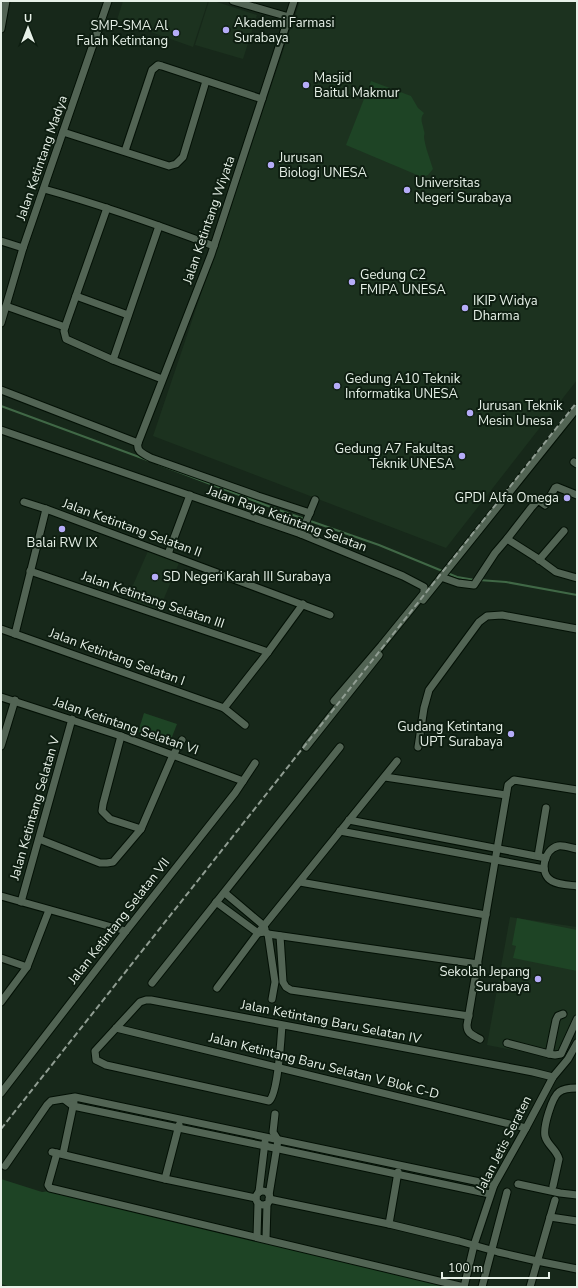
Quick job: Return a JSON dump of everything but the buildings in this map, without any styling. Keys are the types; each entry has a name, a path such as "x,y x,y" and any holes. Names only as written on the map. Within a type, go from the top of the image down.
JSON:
{"street":[{"path":"1,29 6,1"},
{"name":"Jalan Ketintang Madya","path":"1,323 24,248 108,1"},
{"path":"233,1 289,17"},
{"name":"Jalan Ketintang Wiyata","path":"138,443 214,246 294,1"},
{"path":"125,151 152,70 158,65 262,99"},
{"path":"63,132 169,166 176,164 182,157 206,81"},
{"path":"44,189 107,208 214,246"},
{"path":"107,208 65,327 64,331 66,339 113,360 162,379"},
{"path":"113,360 160,226"},
{"path":"1,241 24,248"},
{"path":"76,296 128,315"},
{"path":"6,306 65,327"},
{"path":"1,390 138,443 137,448 139,451 151,458 258,496 309,516"},
{"path":"306,747 577,408"},
{"name":"Jalan Raya Ketintang Selatan","path":"1,430 190,496 302,531 403,576 424,589 424,593 334,701"},
{"path":"443,575 458,583 476,582 495,552 508,539 538,500 545,505 555,488 558,487 577,495"},
{"path":"168,554 190,496"},
{"path":"302,531 315,500"},
{"path":"24,502 46,509"},
{"name":"Jalan Ketintang Selatan II","path":"16,634 30,570 46,509 330,615"},
{"path":"540,560 564,531"},
{"path":"508,539 556,572 577,578"},
{"name":"Jalan Ketintang Selatan III","path":"30,570 268,652"},
{"path":"224,708 303,604"},
{"path":"418,747 424,708 430,690 479,622 487,616 502,615 577,629"},
{"name":"Jalan Ketintang Selatan I","path":"1,629 224,708 245,725"},
{"name":"Jalan Ketintang Selatan VI","path":"1,697 15,700 121,736 243,781"},
{"path":"1,746 15,700"},
{"name":"Jalan Ketintang Selatan V","path":"21,902 40,839 72,720"},
{"path":"121,736 102,811 110,819 142,829"},
{"path":"40,839 100,862 113,862 142,829 173,755 182,740"},
{"path":"152,983 340,747"},
{"path":"217,988 264,931 300,882 397,761"},
{"name":"Jalan Ketintang Selatan VII","path":"1,1093 126,930 235,793 256,763"},
{"path":"385,776 506,795"},
{"path":"480,1039 469,1033 469,1016 508,786 510,782 514,780 577,790"},
{"path":"538,856 546,808"},
{"path":"349,820 546,858"},
{"path":"340,831 544,869"},
{"path":"577,849 566,846 558,846 552,850 546,858 544,869 548,878 554,882 577,886"},
{"path":"300,882 486,915"},
{"path":"224,893 264,931 275,982 272,999"},
{"path":"1,896 126,930"},
{"path":"216,902 264,931 280,936 478,964"},
{"path":"1,1002 27,967 49,910"},
{"path":"280,936 283,982 286,987 292,990 469,1016"},
{"path":"1,958 27,967"},
{"name":"Jalan Ketintang Baru Selatan IV","path":"116,1028 140,1002 146,1000 553,1077"},
{"path":"549,1054 556,1020 558,1016 563,1014"},
{"path":"507,1043 549,1054 561,1054 577,1019"},
{"path":"116,1028 95,1051 96,1060 106,1065 269,1101 273,1096 278,1067 282,1025"},
{"name":"Jalan Ketintang Baru Selatan V Blok C-D","path":"116,1028 526,1128"},
{"name":"Jalan Jetis Seraten","path":"464,1287 474,1244 494,1184 553,1077 568,1059 577,1043"},
{"path":"554,1186 559,1159 558,1155 545,1136 546,1124 558,1092 569,1088 577,1088"},
{"path":"76,1097 57,1153 48,1185 50,1188 464,1287"},
{"path":"5,1166 47,1105 51,1102 76,1097 400,1166 494,1184"},
{"path":"65,1100 73,1106 490,1194"},
{"path":"266,1239 268,1199 278,1140 273,1132 275,1114"},
{"path":"165,1179 181,1119"},
{"path":"257,1237 257,1198 264,1146 266,1138 273,1132"},
{"path":"57,1153 165,1179 257,1198 262,1205 268,1199"},
{"path":"388,1224 400,1166"},
{"path":"518,1184 577,1195"},
{"path":"257,1198 262,1191 266,1192 268,1199"},
{"path":"482,1287 507,1192"},
{"path":"268,1199 388,1224 474,1244 537,1261 577,1269"},
{"path":"530,1287 555,1200"},
{"path":"550,1217 577,1221"}],"shaded area":[{"name":"SMP-SMA Al Falah Ketintang","path":"123,1 208,1 193,47 117,20"},
{"name":"Akademi Farmasi Surabaya","path":"209,1 214,1 257,15 243,59 195,45"},
{"name":"Universitas Negeri Surabaya","path":"300,1 577,1 577,380 446,548 153,436"},
{"path":"371,81 411,96 418,108 424,113 422,119 424,137 426,149 433,169 428,175 422,177 346,145"},
{"name":"SD Negeri Karah III Surabaya","path":"148,551 179,563 159,610 131,600 130,592"},
{"path":"144,713 177,724 170,742 138,732"},
{"name":"Sekolah Jepang Surabaya","path":"510,917 577,927 577,1030 560,1059 487,1045"},
{"path":"517,918 577,930 577,971 513,958 516,946 512,945"},
{"path":"1,1179 42,1192 50,1191 452,1287 11,1287 1,1284"}],"waterway":[{"path":"1,406 150,461"},
{"path":"158,464 276,509 379,545 457,577 475,580"},
{"path":"479,580 506,582 577,595"}],"railway":[{"path":"1,1129 577,402"}],"place":[{"name":"Akademi Farmasi Surabaya","path":"226,30"},
{"name":"SMP-SMA Al Falah Ketintang","path":"176,33"},
{"name":"Masjid Baitul Makmur","path":"306,85"},
{"name":"Jurusan Biologi UNESA","path":"271,165"},
{"name":"Universitas Negeri Surabaya","path":"407,190"},
{"name":"Gedung C2 FMIPA UNESA","path":"352,282"},
{"name":"IKIP Widya Dharma","path":"465,308"},
{"name":"Gedung A10 Teknik Informatika UNESA","path":"337,386"},
{"name":"Jurusan Teknik Mesin Unesa","path":"470,413"},
{"name":"Gedung A7 Fakultas Teknik UNESA","path":"462,456"},
{"name":"GPDI Alfa Omega","path":"567,498"},
{"name":"Balai RW IX","path":"62,529"},
{"name":"SD Negeri Karah III Surabaya","path":"155,577"},
{"name":"Gudang Ketintang UPT Surabaya","path":"511,734"},
{"name":"Sekolah Jepang Surabaya","path":"538,979"}]}
